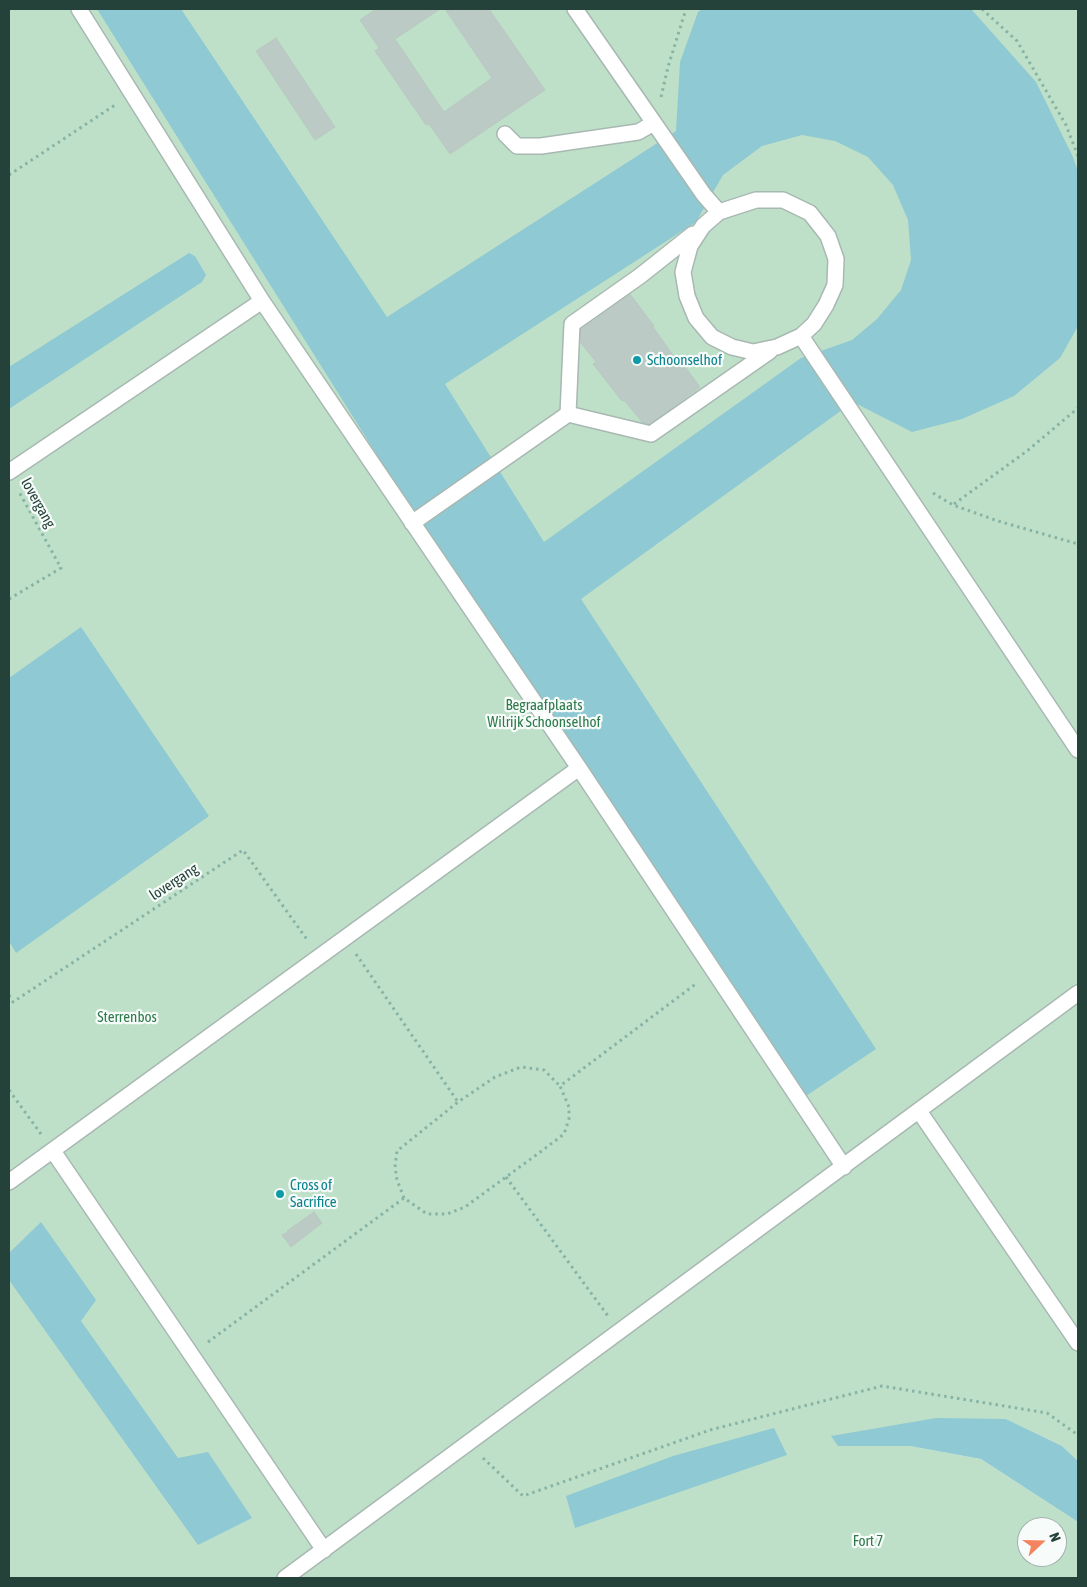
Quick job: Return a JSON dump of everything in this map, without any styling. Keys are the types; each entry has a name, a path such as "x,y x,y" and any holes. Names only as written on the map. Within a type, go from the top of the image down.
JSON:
{"lane":[{"path":"79,9 262,302 579,768 844,1166"},
{"path":"575,9 704,195 718,212"},
{"path":"505,134 517,146 541,146 638,132 654,123"},
{"path":"568,414 572,324 640,276 718,212 756,200 783,200 810,213 828,236 836,260 835,285 805,342"},
{"path":"703,226 690,246 683,272 686,296 696,318 712,337 732,347 753,352 805,342"},
{"path":"11,477 262,302"},
{"path":"805,342 1078,750"},
{"path":"412,523 568,414 651,434 777,347"},
{"path":"9,1182 579,768"},
{"path":"285,1578 1078,993"},
{"path":"919,1111 1078,1344"},
{"path":"53,1151 324,1550"}],"path":[{"path":"654,123 668,67 686,9"},
{"path":"982,9 1017,41 1066,125 1078,156"},
{"path":"9,175 132,93"},
{"path":"953,505 1027,451 1078,408"},
{"name":"lovergang","path":"9,599 61,568 11,477"},
{"path":"930,492 953,505 1078,544"},
{"name":"lovergang","path":"9,996 13,1002 243,850 320,957"},
{"path":"345,938 458,1102"},
{"path":"560,1086 705,978"},
{"path":"521,1067 544,1070 560,1086 569,1107 569,1119 564,1134 465,1207 447,1214 427,1214 404,1198 396,1180 397,1151 458,1102 495,1077 521,1067"},
{"path":"9,1090 53,1151"},
{"path":"506,1177 619,1331"},
{"path":"191,1355 404,1198"},
{"path":"468,1444 523,1496 710,1430 882,1386 1047,1413 1078,1435"}],"green space":[{"name":"Begraafplaats Wilrijk Schoonselhof","path":"9,9 1078,9 1078,1461 1062,1446 1006,1419 838,1446 910,1446 981,1459 1078,1522 1078,1578 9,1578"}],"water":[{"path":"97,9 181,9 387,317 676,131 680,62 698,12 702,9 971,9 1036,82 1073,157 1078,172 1078,326 1060,358 1014,396 962,419 912,432 853,402 581,599 876,1049 797,1102 431,541","holes":["802,135 835,141 868,157 893,185 908,220 911,260 901,290 877,319 852,340 801,358 544,542 445,384 696,222 723,175 762,146"]},
{"path":"189,253 195,256 206,275 202,282 9,409 9,367"},
{"path":"81,627 209,816 16,953 9,941 9,678"},
{"path":"41,1222 96,1300 81,1321 178,1458 208,1452 252,1518 198,1545 9,1280 9,1253"},
{"path":"936,1418 1006,1419 1062,1446 1078,1461 1078,1522 981,1459 910,1446 838,1446 831,1436"},
{"path":"774,1428 787,1455 575,1528 566,1496 673,1456"}],"building":[{"path":"376,9 440,9 395,39 444,112 492,78 445,9 489,9 545,90 450,154 429,124 426,125 375,51 379,48 360,20"},
{"path":"276,38 335,127 315,140 256,51"},
{"name":"Schoonselhof","path":"630,294 675,358 677,356 700,387 646,427 624,400 622,401 593,364 596,362 574,334"},
{"path":"314,1212 322,1223 291,1247 282,1235"}],"place":[{"name":"Schoonselhof","path":"637,360"},
{"name":"Cross of Sacrifice","path":"280,1194"}],"park label":[{"name":"Sterrenbos","path":"127,1017"},
{"name":"Fort 7","path":"868,1541"}]}
